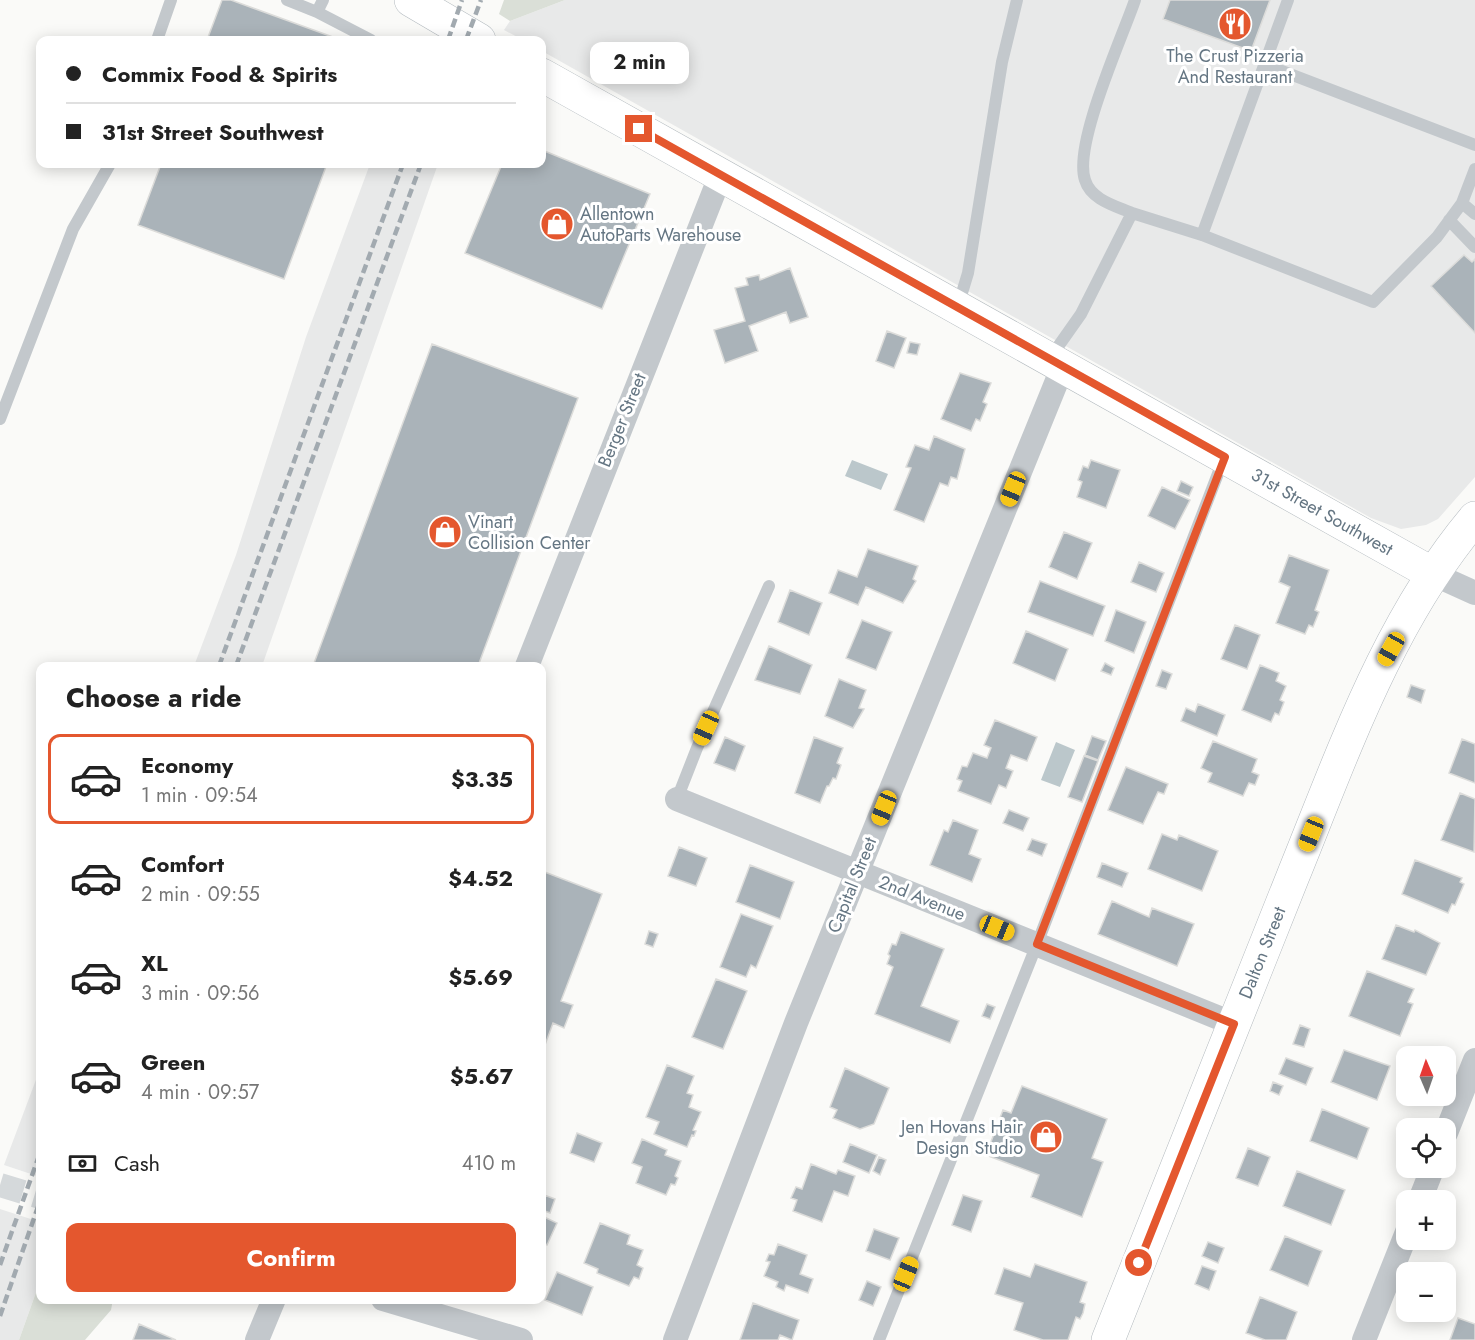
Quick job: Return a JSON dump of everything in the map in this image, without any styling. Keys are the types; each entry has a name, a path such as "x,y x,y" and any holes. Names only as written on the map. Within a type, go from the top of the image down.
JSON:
{"street":[{"path":"411,0 472,36"},
{"name":"31st Street Southwest","path":"546,77 1433,574 1475,593"},
{"name":"Berger Street","path":"529,662 595,488 721,174"},
{"name":"Capital Street","path":"675,1340 796,1023 858,872 1056,362"},
{"name":"Dalton Street","path":"1108,1340 1370,686 1433,574 1475,518"},
{"name":"2nd Avenue","path":"677,799 1234,1024"},
{"path":"1452,1118 1475,1060"},
{"path":"1365,1340 1400,1250"},
{"path":"257,1340 272,1304"},
{"path":"400,1304 521,1340"}],"lane":[{"path":"158,36 171,0"},
{"path":"287,0 317,12 363,36"},
{"path":"317,12 323,0"},
{"path":"958,307 968,273 1002,62 1017,0"},
{"path":"1135,0 1084,149 1085,181 1097,197 1132,213 1202,235 1373,303 1437,237 1461,203 1475,169"},
{"path":"1202,235 1288,0"},
{"path":"1264,64 1475,145"},
{"path":"0,419 73,230 108,168"},
{"path":"1461,203 1475,200"},
{"path":"1461,203 1475,214"},
{"path":"1056,362 1132,213"},
{"path":"1449,220 1470,238 1475,247"},
{"path":"879,1340 1037,944 1225,457"},
{"path":"677,799 697,748 769,586"}],"shaded area":[{"path":"504,0 565,0 510,21 499,14"},
{"path":"565,0 1475,0 1475,477 1438,519 1426,525 1401,529 1371,518 546,53 546,36 515,36 504,30 510,21"},
{"path":"369,168 437,168 263,662 196,662 236,555 306,337"},
{"path":"852,460 888,474 881,490 845,476"},
{"path":"1056,742 1075,750 1060,787 1041,780"},
{"path":"36,1080 36,1176 4,1165"},
{"path":"0,1209 36,1221 36,1292 19,1340 0,1340"},
{"path":"36,1292 36,1304 112,1304 111,1310 85,1340 19,1340"}],"building":[{"path":"222,0 231,0 330,36 208,36"},
{"path":"1170,0 1270,0 1251,51 1163,19"},
{"name":"Allentown AutoParts Warehouse","path":"546,152 650,194 602,309 465,253 500,168 546,168"},
{"path":"159,168 326,168 284,279 138,225"},
{"path":"1464,255 1472,262 1475,259 1475,333 1431,286"},
{"path":"790,268 808,317 790,323 786,312 749,326 758,351 725,363 714,330 745,321 735,288 748,285 746,278 759,275 760,280"},
{"path":"887,331 906,338 894,368 876,361"},
{"path":"910,342 920,344 917,355 907,353"},
{"name":"Vinart Collision Center","path":"432,344 578,398 479,662 314,662"},
{"path":"960,373 991,383 983,402 987,404 980,421 976,419 971,431 941,419"},
{"path":"934,436 965,449 957,479 951,477 948,486 940,483 924,522 894,510 911,468 906,467 915,445 929,450"},
{"path":"1091,460 1120,470 1106,508 1077,497 1082,482 1078,480 1083,466 1088,468"},
{"path":"1181,481 1193,487 1189,496 1177,491"},
{"path":"1162,487 1190,500 1175,529 1148,516"},
{"path":"1064,532 1092,543 1077,579 1049,567"},
{"path":"868,549 918,566 913,579 916,581 903,603 866,587 858,605 829,593 838,570 857,577"},
{"path":"1289,555 1329,570 1315,610 1319,612 1313,627 1309,625 1305,634 1276,623 1290,587 1279,582"},
{"path":"1139,562 1164,573 1156,592 1131,582"},
{"path":"1040,581 1105,606 1093,636 1028,612"},
{"path":"790,590 822,603 809,635 778,622"},
{"path":"1116,610 1146,622 1134,653 1105,641"},
{"path":"862,620 892,632 876,670 846,658"},
{"path":"1235,625 1260,635 1247,669 1221,659"},
{"path":"1026,631 1068,649 1055,681 1013,663"},
{"path":"769,646 812,665 800,694 755,680"},
{"path":"1105,663 1114,668 1111,675 1101,671"},
{"path":"1260,665 1279,673 1276,681 1286,686 1280,700 1284,702 1279,715 1275,713 1271,722 1242,710"},
{"path":"1162,670 1172,674 1166,689 1156,686"},
{"path":"839,679 866,690 859,708 864,709 853,728 825,716"},
{"path":"1411,685 1425,690 1421,703 1407,697"},
{"path":"1198,704 1225,715 1217,736 1181,721 1186,708 1195,712"},
{"path":"995,720 1037,737 1027,761 1011,755 1006,768 1013,771 1006,788 999,785 991,804 958,791 962,781 957,779 962,766 967,767 973,753 987,758 991,748 984,745"},
{"path":"1092,736 1106,741 1098,760 1085,755"},
{"path":"725,737 745,746 735,771 714,763"},
{"path":"814,737 843,748 837,763 841,765 836,779 833,778 827,786 820,803 795,793"},
{"path":"1462,739 1475,744 1475,783 1449,773"},
{"path":"1213,741 1257,759 1252,772 1259,775 1255,785 1249,783 1243,796 1208,782 1212,773 1201,768"},
{"path":"1084,756 1098,761 1082,802 1068,797"},
{"path":"1126,767 1168,784 1164,794 1158,792 1143,824 1108,810"},
{"path":"1460,793 1475,799 1474,852 1441,840"},
{"path":"1009,810 1029,818 1023,831 1003,823"},
{"path":"953,820 978,830 969,854 981,859 972,882 930,865 944,830 948,832"},
{"path":"1162,834 1177,840 1179,835 1218,851 1202,891 1148,869"},
{"path":"1032,839 1047,844 1042,856 1027,850"},
{"path":"679,847 707,858 696,886 668,876"},
{"path":"1415,860 1462,878 1460,882 1464,884 1455,905 1452,904 1448,913 1402,894"},
{"path":"1102,863 1128,873 1122,887 1097,877"},
{"path":"750,865 794,882 780,919 736,902"},
{"path":"546,873 602,894 561,1001 573,1005 564,1028 553,1023 546,1042"},
{"path":"1112,901 1149,917 1152,908 1194,924 1177,966 1098,934"},
{"path":"741,914 773,926 756,968 751,965 746,977 720,967"},
{"path":"1396,925 1414,932 1415,930 1440,943 1426,975 1382,959"},
{"path":"649,931 658,934 653,947 645,944"},
{"path":"901,932 944,949 921,1006 959,1021 950,1043 875,1014 893,967 887,964 890,956 888,954 892,944 896,945"},
{"path":"1367,971 1414,989 1408,1002 1413,1004 1400,1036 1349,1016"},
{"path":"716,979 747,991 723,1049 692,1037"},
{"path":"987,1004 995,1007 990,1019 982,1016"},
{"path":"1300,1025 1310,1029 1304,1047 1293,1044"},
{"path":"1344,1050 1390,1066 1377,1100 1331,1082"},
{"path":"1286,1058 1313,1068 1306,1085 1279,1074"},
{"path":"667,1065 694,1076 687,1093 693,1095 689,1107 701,1112 693,1130 696,1131 694,1136 692,1135 687,1147 654,1134 659,1122 646,1117"},
{"path":"845,1068 889,1088 874,1124 860,1129 833,1118 837,1110 830,1107"},
{"path":"1273,1082 1283,1086 1279,1095 1270,1091"},
{"name":"Jen Hovans Hair Design Studio","path":"1022,1086 1107,1119 1092,1158 1103,1162 1082,1217 1031,1197 1039,1175 986,1155 1003,1110 1011,1113"},
{"path":"1322,1109 1369,1128 1357,1159 1310,1141"},
{"path":"577,1133 602,1143 594,1162 570,1153"},
{"path":"642,1139 667,1150 665,1155 681,1161 675,1176 678,1178 675,1185 671,1184 666,1195 636,1183 642,1167 632,1163"},
{"path":"850,1144 877,1155 869,1173 843,1162"},
{"path":"1248,1148 1270,1157 1258,1186 1236,1178"},
{"path":"879,1157 886,1160 880,1175 873,1171"},
{"path":"811,1164 836,1174 838,1170 855,1176 848,1196 834,1191 822,1222 793,1211 797,1200 791,1198 796,1187 802,1189"},
{"path":"1297,1171 1345,1190 1331,1225 1283,1206"},
{"path":"963,1195 982,1201 971,1232 952,1225"},
{"path":"546,1196 555,1199 550,1213 546,1212"},
{"path":"546,1218 557,1223 546,1244"},
{"path":"600,1223 630,1235 627,1244 643,1250 637,1265 643,1268 639,1279 634,1277 629,1286 597,1273 598,1269 584,1263"},
{"path":"874,1229 899,1238 890,1260 866,1251"},
{"path":"1285,1236 1322,1251 1308,1286 1270,1270"},
{"path":"1208,1242 1224,1248 1218,1263 1202,1256"},
{"path":"778,1244 807,1255 800,1274 813,1279 808,1293 786,1285 784,1291 776,1287 778,1282 764,1276 770,1262 766,1261 769,1254 774,1255"},
{"path":"1035,1264 1087,1282 1080,1302 1085,1304 1083,1313 1080,1319 1076,1317 1068,1340 1043,1340 1014,1330 1023,1303 995,1294 1004,1268 1030,1277"},
{"path":"1202,1266 1216,1271 1209,1290 1195,1284"},
{"path":"557,1272 593,1287 582,1315 546,1300"},
{"path":"867,1281 881,1287 873,1306 859,1300"},
{"path":"1260,1297 1297,1312 1286,1340 1265,1340 1246,1333"},
{"path":"753,1303 799,1320 792,1340 780,1335 778,1340 740,1340"},
{"path":"1458,1318 1475,1324 1475,1340 1450,1340"},
{"path":"139,1324 176,1340 133,1340"}],"tunnel":[{"path":"0,1185 36,1196"}],"railway":[{"path":"449,36 462,0"},
{"path":"468,36 481,0"},
{"path":"220,662 402,168"},
{"path":"237,662 420,168"},
{"path":"0,1265 36,1164"},
{"path":"0,1316 36,1212"}],"place":[{"name":"The Crust Pizzeria And Restaurant","path":"1235,24"},
{"name":"Allentown AutoParts Warehouse","path":"557,224"},
{"name":"Vinart Collision Center","path":"445,532"},
{"name":"Jen Hovans Hair Design Studio","path":"1046,1137"}],"route":[{"path":"639,129 1225,457 1037,944 1234,1024 1139,1263"}]}
